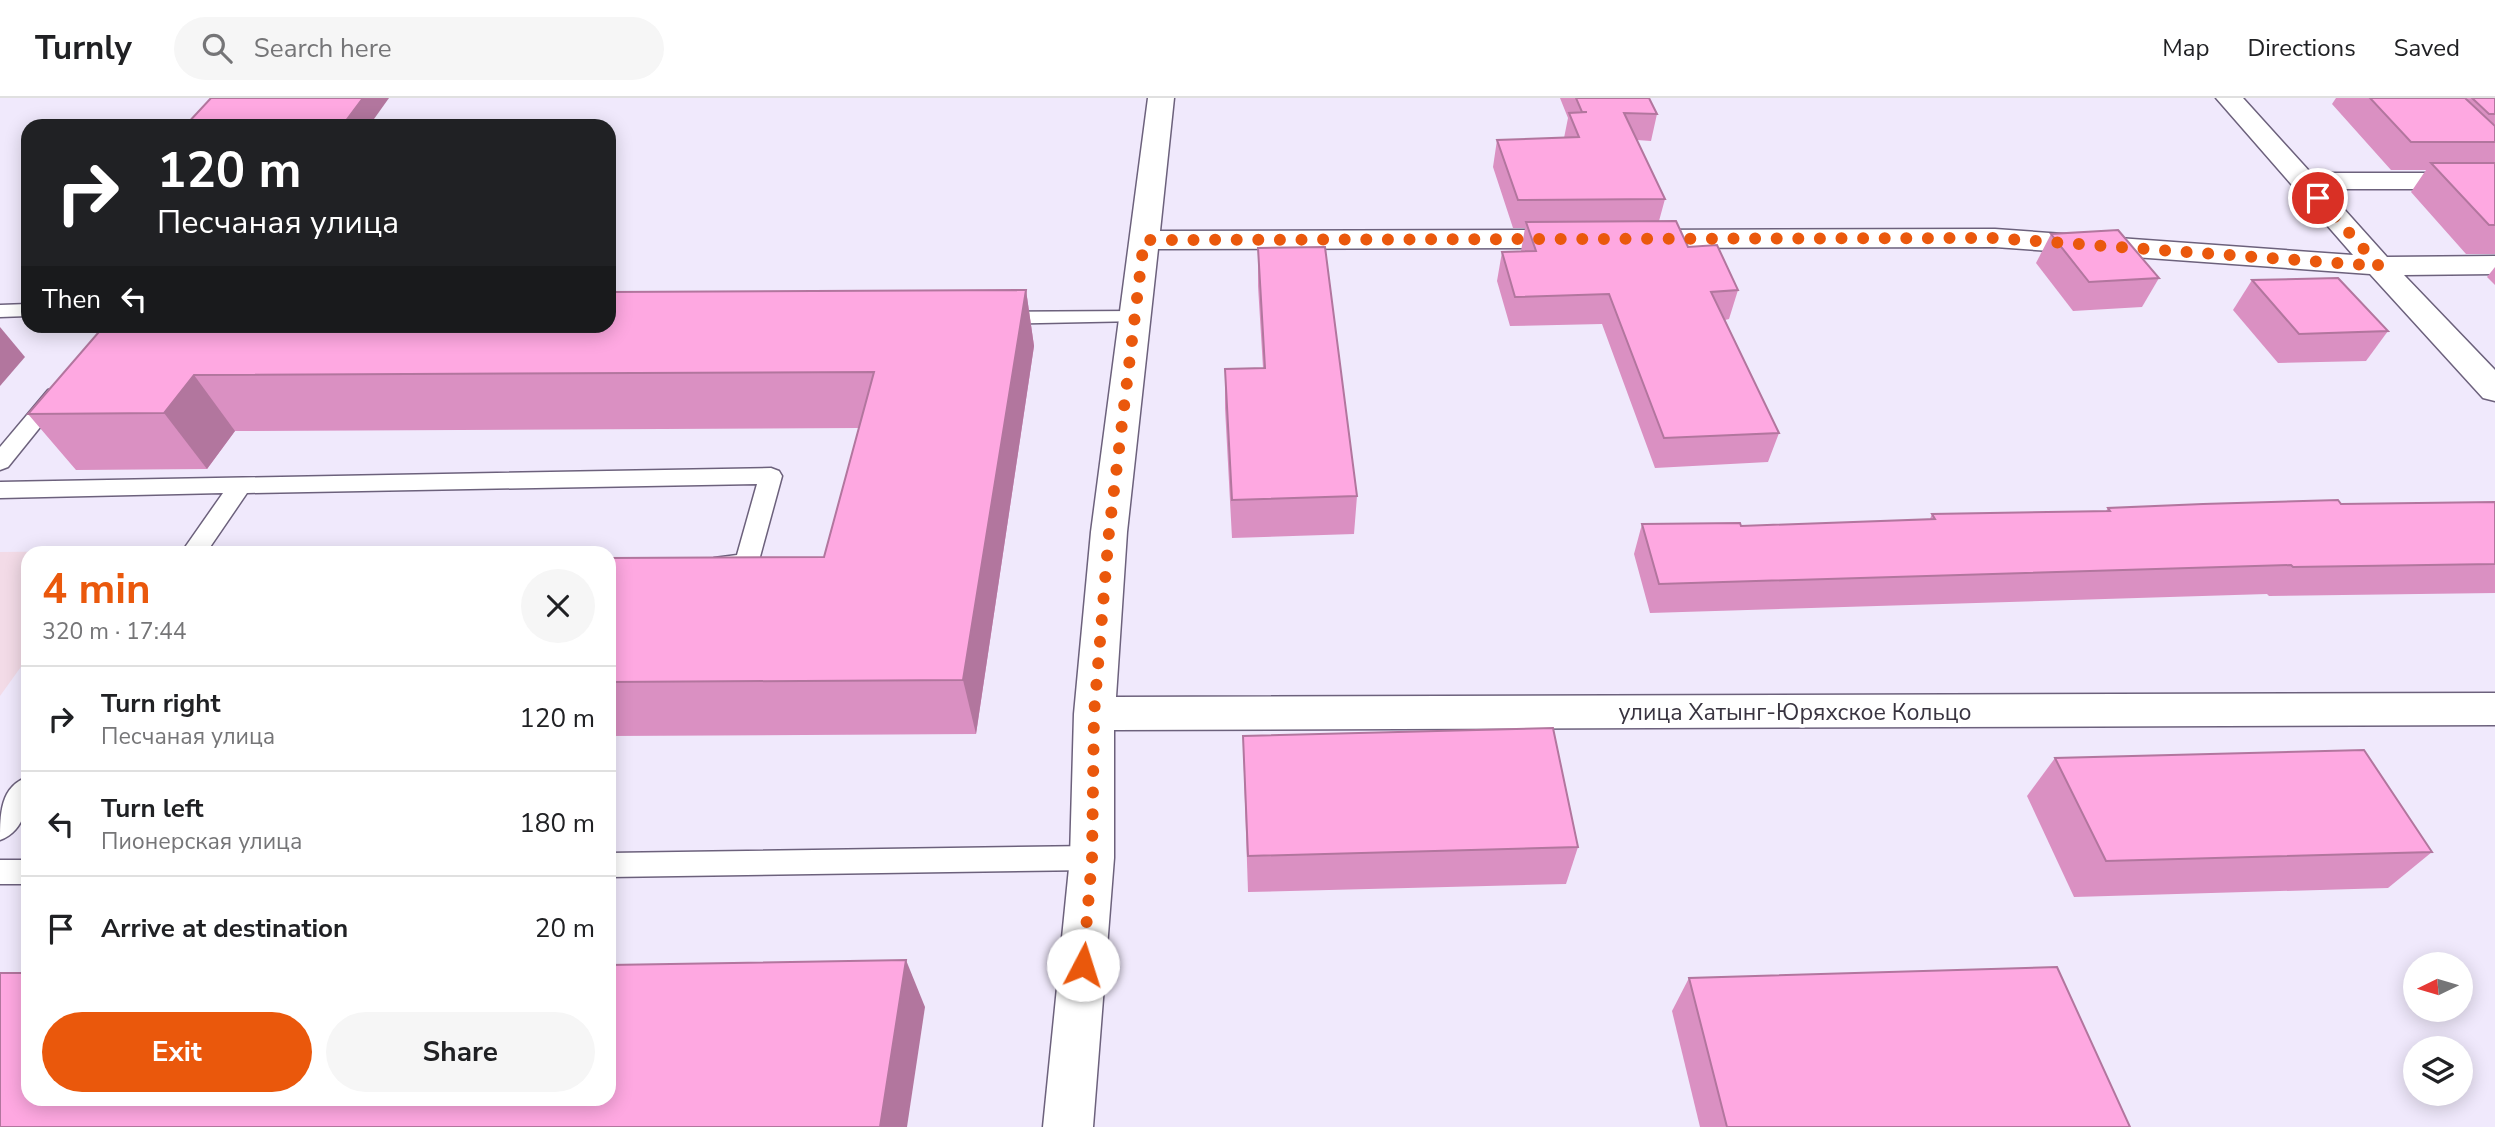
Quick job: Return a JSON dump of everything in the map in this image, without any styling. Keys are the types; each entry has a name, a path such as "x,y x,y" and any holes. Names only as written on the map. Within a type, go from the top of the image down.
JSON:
{"street":[{"path":"1068,1127 1092,858 1094,714 1109,532 1161,98"},
{"path":"2229,98 2379,266 2495,390"},
{"path":"2303,181 2495,181"},
{"path":"1144,240 1995,238 2379,266 2495,265"},
{"name":"улица Хатынг-Юряхское Кольцо","path":"1094,714 2495,709"}],"lane":[{"path":"0,311 21,310"},
{"path":"981,318 1133,317"},
{"path":"0,462 69,378"},
{"path":"0,490 771,476 746,564 705,565"},
{"path":"198,546 241,485"},
{"path":"0,828 21,798"},
{"path":"616,865 1092,858"},
{"path":"0,872 21,872"}],"shaded area":[{"path":"0,552 21,552 21,667 0,696"}],"building":[{"path":"211,98 363,98 347,119 192,119"},
{"path":"1576,98 1649,98 1657,114 1624,113 1665,199 1518,200 1497,140 1579,137 1569,113 1587,112 1582,112"},
{"path":"2370,98 2465,98 2495,126 2495,142 2411,142"},
{"path":"2472,98 2495,98 2495,114 2489,114"},
{"path":"2431,163 2495,163 2495,225 2489,225"},
{"path":"1676,221 1688,247 1717,245 1738,290 1711,292 1779,433 1664,438 1609,294 1515,297 1502,252 1536,251 1526,222"},
{"path":"2118,230 2159,278 2089,282 2051,234"},
{"path":"1325,247 1357,496 1232,500 1225,369 1265,368 1258,248"},
{"path":"2338,278 2388,331 2299,334 2252,280"},
{"path":"1026,290 963,680 616,682 616,558 824,557 874,372 194,375 164,413 28,414 98,333 616,333 616,292"},
{"path":"2338,500 2341,504 2495,502 2495,564 2291,565 1659,584 1642,524 1740,523 1741,526 1935,519 1932,514 2110,511 2108,508"},
{"path":"1553,728 1578,847 1248,856 1243,736"},
{"path":"2364,750 2432,852 2106,861 2055,758"},
{"path":"906,960 880,1127 0,1127 0,973 21,973 21,1106 616,1106 616,965"},
{"path":"2057,967 2130,1127 1727,1127 1689,978"}],"route":[{"path":"1083,965 1092,858 1094,714 1109,532 1144,240 1995,238 2379,266 2318,198"}]}
